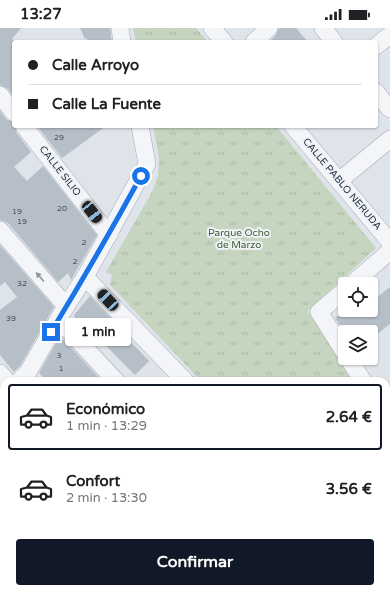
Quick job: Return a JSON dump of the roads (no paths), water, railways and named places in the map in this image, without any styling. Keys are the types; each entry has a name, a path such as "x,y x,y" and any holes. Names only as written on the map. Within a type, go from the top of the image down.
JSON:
{"street":[{"path":"120,28 122,40"},
{"path":"212,28 222,40"},
{"path":"256,40 269,28"},
{"path":"323,28 332,40"},
{"path":"378,44 390,35"},
{"path":"378,94 390,109"},
{"path":"0,95 12,110"},
{"name":"CALLE SILIO","path":"26,128 109,235"},
{"path":"28,377 62,313 86,277 147,164 140,128"},
{"name":"CALLE PABLO NERUDA","path":"295,128 390,242"},
{"path":"339,181 390,139"},
{"path":"0,230 62,313 113,377"},
{"path":"360,277 390,251"},
{"path":"86,277 181,377"},
{"path":"338,296 319,312 338,342"},
{"path":"353,365 360,377"}],"park label":[{"name":"Parque Ocho de Marzo","path":"239,238"}]}
